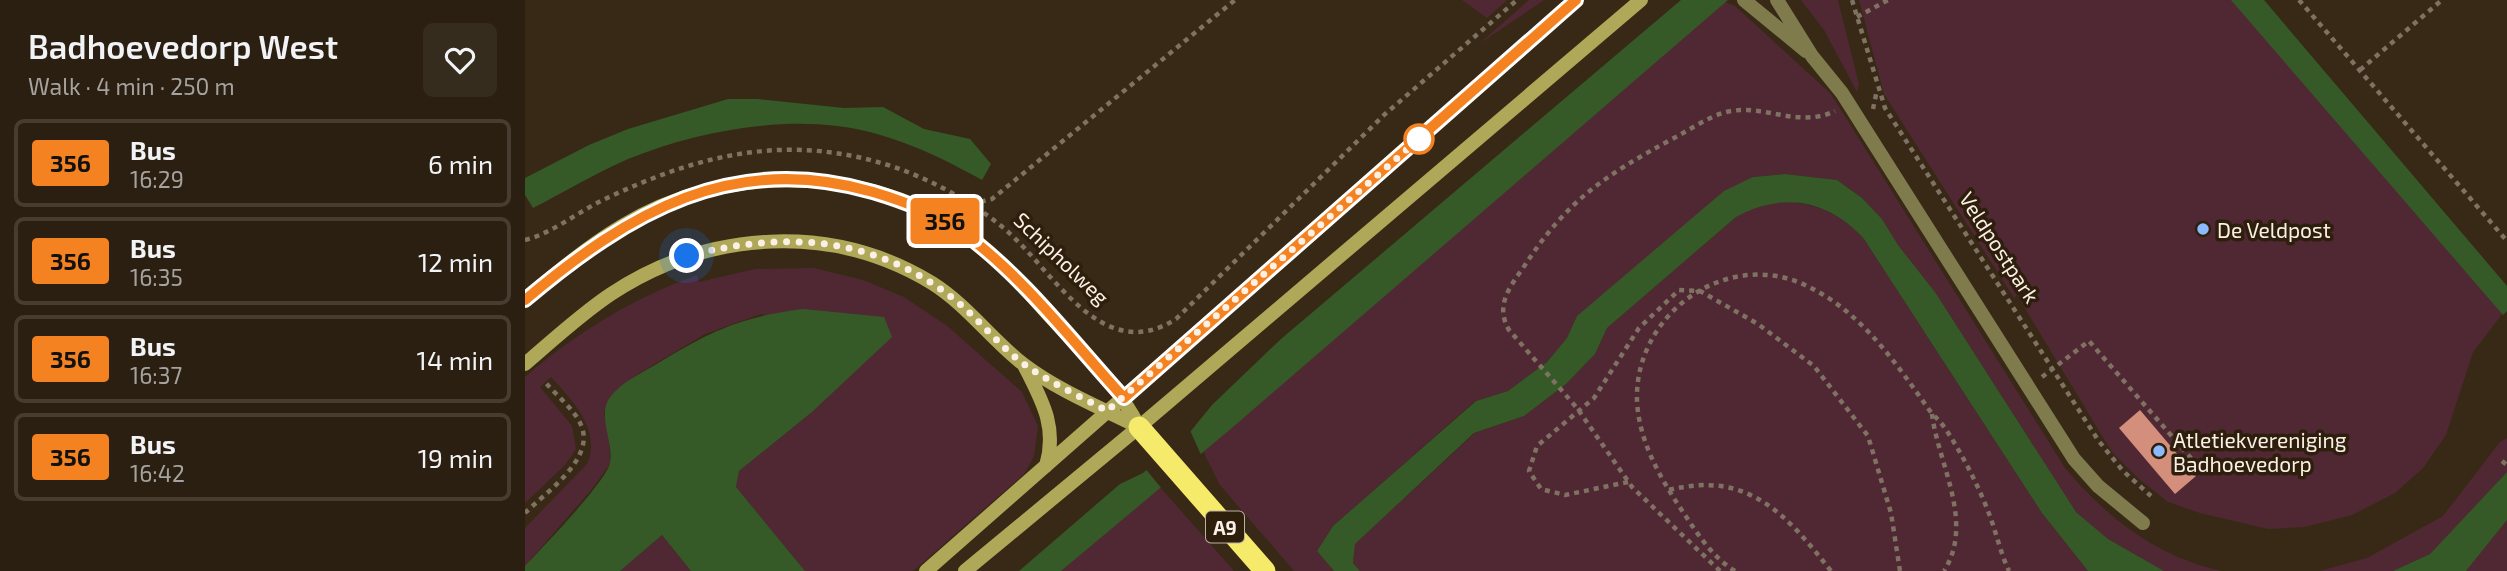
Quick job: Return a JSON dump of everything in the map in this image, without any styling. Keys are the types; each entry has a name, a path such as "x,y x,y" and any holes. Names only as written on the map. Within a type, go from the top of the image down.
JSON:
{"highway":[{"name":"A9","path":"1143,432 1265,571"}],"main road":[{"path":"926,571 1576,0"},
{"path":"965,571 1143,432 1641,0"},
{"path":"525,300 604,238 669,202 725,186 759,181 802,180 841,184 902,202 960,230 1033,298 1124,398 1143,432"},
{"path":"525,364 594,306 652,271 705,251 781,240 836,245 898,265 955,300 1023,364 1143,432"},
{"path":"1023,364 1050,422 1051,445 1046,466"}],"street":[{"path":"1744,0 1812,56"},
{"path":"1777,0 1812,56 1842,93 2031,387 2074,459 2098,486 2143,523"}],"path":[{"path":"970,205 992,198 1235,0"},
{"name":"Veldpostpark","path":"1852,0 1885,108 2098,440 2123,471 2151,496"},
{"path":"1857,17 1888,0"},
{"path":"2299,0 2507,241"},
{"path":"2360,70 2442,0"},
{"name":"Schipholweg","path":"525,240 602,200 680,167 751,151 804,151 857,158 898,169 970,205 1007,231 1106,327 1135,333 1166,326 1384,116 1513,1"},
{"path":"1720,571 1629,482 1571,400 1506,324 1502,309 1504,298 1549,230 1586,191 1640,155 1724,113 1748,110 1791,119 1808,119 1839,109"},
{"path":"1735,571 1711,552 1669,490 1649,453 1639,419 1640,369 1649,342 1666,317 1700,291 1719,282 1756,274 1781,277 1804,284 1840,306 1871,333 1916,387 1947,431 1974,480 2009,571"},
{"path":"1629,482 1565,495 1541,489 1529,471 1537,446 1594,398 1639,328 1679,290 1700,291 1758,324 1814,366 1868,436 1891,513 1900,571"},
{"path":"2031,387 2089,341 2196,464"},
{"path":"525,513 576,462 582,450 581,424 546,383"},
{"path":"1932,413 1955,510 1953,553 1944,571"},
{"path":"1669,490 1692,484 1750,492 1797,528 1831,571"},
{"path":"1705,558 1711,552"}],"shaded area":[{"path":"1462,0 1507,0 1487,18"},
{"path":"1529,0 1544,0 1479,44"},
{"path":"1681,0 1728,0 1233,427 1061,571 1019,571 1120,484 1143,473 1190,432 1212,405 1281,339"},
{"path":"1801,0 1838,0 1859,85 1857,92 1824,30"},
{"name":"De Veldpost","path":"1859,0 2232,0 2503,313 2473,352 2446,435 2423,468 2395,493 2352,515 2304,527 2268,529 2200,513 2168,502 2138,478 2113,453 2017,295 2014,298 1884,94"},
{"path":"2231,0 2264,0 2507,286 2507,311 2503,315"},
{"path":"1725,2 1735,6 1831,94 2065,468 2098,503 2134,533 2175,556 2221,571 2164,571 2108,539 2076,512 1935,292 1898,245 1882,219 1862,198 1837,180 1785,174 1753,177 1577,316 1567,338 1547,362 1508,391 1475,401 1333,526 1317,551 1334,571 1294,571 1220,485 1203,451"},
{"path":"728,99 758,99 844,108 883,107 924,129 970,139 991,164 982,180 930,154 875,133 837,126 785,124 704,135 653,150 616,164 533,208 525,195 525,178 589,145 628,129"},
{"path":"1785,174 1837,180 1862,198 1882,219 1898,245 1935,292 2076,512 2108,539 2164,571 2088,571 2042,513 1864,239 1836,215 1820,208 1787,202 1753,209 1736,217 1607,328 1595,354 1566,384 1524,416 1474,433 1355,544 1353,563 1360,571 1334,571 1317,551 1333,526 1476,401 1508,391 1547,362 1567,338 1577,316 1724,191 1753,177"},
{"path":"1782,201 1827,211 1864,239 2042,513 2088,571 1360,571 1353,563 1355,544 1475,433 1524,416 1566,384 1595,354 1607,328 1736,217 1756,206"},
{"path":"814,268 863,280 904,297 946,325 1022,392 1038,426 1034,456 1024,474 913,571 805,571 736,487 739,471 812,412 891,337 761,314 705,334 638,374 611,396 604,413 609,432 610,464 592,489 525,566 525,528 587,464 591,440 583,417 551,377 540,387 572,426 576,449 565,465 525,503 525,377 585,331 673,284 697,275 699,282 755,269"},
{"path":"803,309 884,317 892,337 812,412 739,471 736,487 805,571 691,571 662,535 620,571 525,571 525,566 572,515 606,472 611,455 605,411 615,391 674,353 725,328 760,316"},
{"path":"2507,438 2507,472 2430,554 2393,571 2320,571 2367,558 2443,516 2500,442"},
{"path":"2507,472 2507,520 2466,571 2393,571 2430,554"},
{"path":"1159,486 1234,571 1061,571"},
{"path":"2507,520 2507,571 2466,571"},
{"path":"662,535 691,571 620,571"}],"pier":[{"path":"1189,428 1202,457 1162,489 1144,467"}],"building":[{"path":"2140,410 2196,476 2175,494 2119,428"}],"bus line":[{"name":"356","path":"525,300 562,268 623,225 669,202 725,186 759,181 802,180 841,184 902,202 960,230 1002,266 1124,398 1576,0"}],"place":[{"name":"De Veldpost","path":"2203,229"},
{"name":"Atletiekvereniging Badhoevedorp","path":"2159,451"}],"route":[{"path":"687,256 746,243 781,240 816,242 876,256 934,284 976,317 1023,364 1107,411 1419,139"}]}
